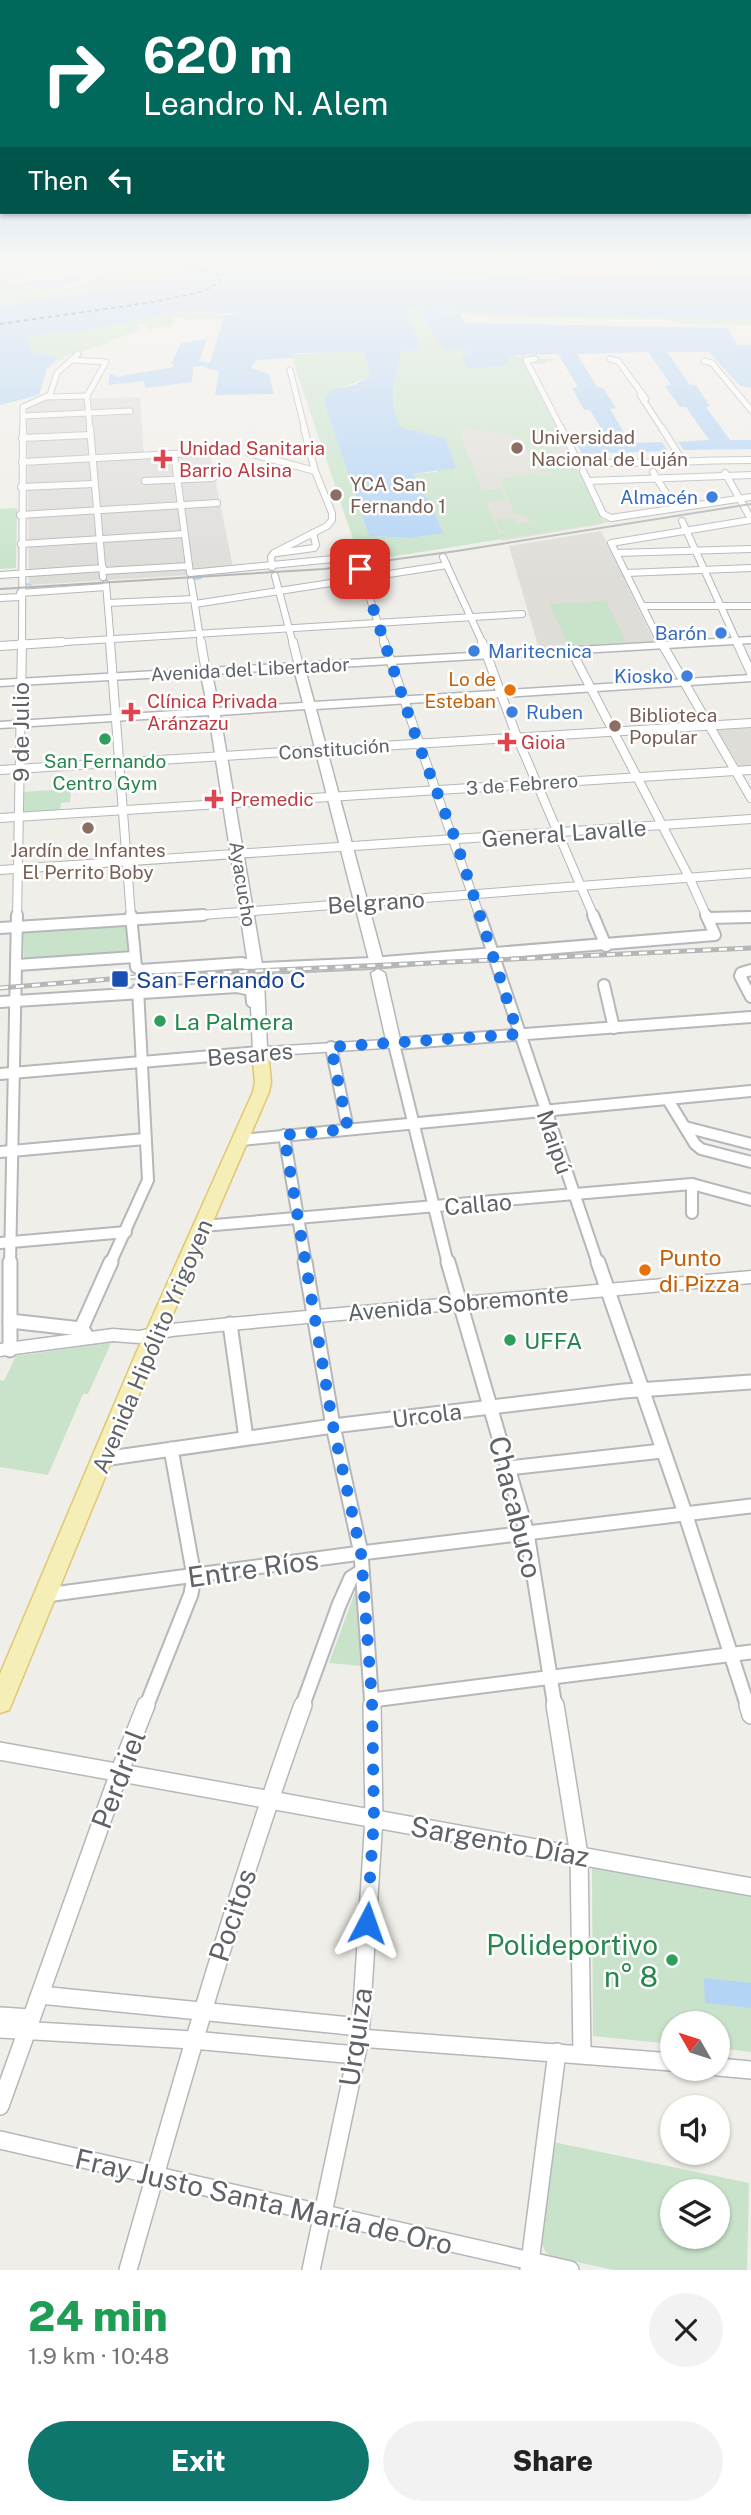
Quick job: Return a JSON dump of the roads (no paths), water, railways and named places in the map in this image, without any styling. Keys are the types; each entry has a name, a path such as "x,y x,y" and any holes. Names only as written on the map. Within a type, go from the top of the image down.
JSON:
{"main road":[{"name":"Avenida del Libertador","path":"0,683 751,640"},
{"name":"Chacabuco","path":"299,666 362,904 394,1044"},
{"name":"Ayacucho","path":"206,672 231,803 256,970"},
{"path":"0,725 502,695 751,676"},
{"name":"Avenida Hipólito Yrigoyen","path":"0,1703 156,1333 241,1140 263,1082 256,970"},
{"name":"Besares","path":"260,1052 394,1044"},
{"name":"Avenida Sobremonte","path":"5,1350 85,1334 139,1338 156,1333 230,1324 751,1277"}],"street":[{"path":"64,367 57,373 52,393 26,404 23,407 23,416 130,411"},
{"path":"101,367 87,397 111,638 135,962"},
{"path":"530,367 578,462 636,465 682,460 751,460"},
{"path":"622,367 682,460"},
{"path":"715,367 751,410"},
{"path":"272,567 271,557 274,553 330,523 332,518 315,471 290,370"},
{"path":"46,397 87,397"},
{"name":"9 de Julio","path":"5,1350 10,1321 6,1242 6,1151 14,1072 21,768 20,515 23,416"},
{"path":"22,438 90,435"},
{"path":"22,462 210,452"},
{"path":"249,453 315,471"},
{"name":"Ayacucho","path":"174,454 206,672"},
{"path":"721,466 751,519 612,542 662,645 751,798"},
{"path":"583,471 603,514 611,518 751,497"},
{"path":"653,472 675,508"},
{"path":"588,481 751,475"},
{"path":"145,481 213,478"},
{"path":"21,487 94,484"},
{"path":"20,515 217,503"},
{"path":"682,521 751,676"},
{"path":"274,553 314,548 316,545 313,533"},
{"path":"21,544 184,534"},
{"path":"616,553 751,549"},
{"path":"0,573 105,578 272,567 354,557"},
{"path":"443,557 488,655 536,784 606,946"},
{"path":"108,603 194,601 447,565"},
{"path":"626,573 751,568"},
{"name":"Maipú","path":"360,569 418,743 456,841 518,1034 685,1513 751,1715"},
{"name":"Chacabuco","path":"275,576 299,666"},
{"path":"0,598 105,578"},
{"path":"643,606 751,606"},
{"path":"0,646 522,614"},
{"path":"17,965 135,962 147,970 242,963 256,970 375,965 715,935 689,877 571,650"},
{"name":"Constitución","path":"0,770 751,723"},
{"name":"3 de Febrero","path":"0,818 751,770"},
{"name":"General Lavalle","path":"0,870 751,819"},
{"name":"Belgrano","path":"0,928 362,904 751,873"},
{"path":"708,918 751,917"},
{"path":"746,971 740,976 751,997"},
{"path":"604,985 614,1028"},
{"path":"0,1002 138,991 222,988 251,990 252,1003 260,1007"},
{"path":"10,1321 85,1334 148,1180 138,991"},
{"name":"Besares","path":"394,1044 751,1017"},
{"name":"Chacabuco","path":"394,1044 458,1304 527,1533 579,1855 582,2053"},
{"path":"331,1047 348,1129"},
{"name":"Besares","path":"0,1074 260,1052"},
{"path":"241,1140 751,1091"},
{"path":"668,1100 692,1141 701,1149 751,1162"},
{"path":"685,1128 751,1144"},
{"path":"692,1141 697,1136 707,1134"},
{"name":"Urquiza","path":"284,1135 333,1426 361,1553 372,1700 374,1818 359,2040 311,2270"},
{"path":"6,1151 145,1139"},
{"path":"692,1184 692,1213"},
{"name":"Callao","path":"203,1226 692,1184 751,1200"},
{"path":"6,1242 125,1232"},
{"path":"230,1324 246,1438"},
{"name":"Urcola","path":"103,1459 333,1426 624,1391 751,1382"},
{"name":"Perdriel","path":"0,2106 119,1773 191,1594 194,1576 171,1449"},
{"path":"508,1468 662,1451"},
{"name":"Entre Ríos","path":"46,1595 361,1553 751,1506"},
{"name":"Pocitos","path":"128,2270 201,2012 269,1799 339,1605 351,1578 362,1571"},
{"path":"372,1700 751,1652"},
{"name":"Sargento Díaz","path":"0,1751 751,1886"},
{"path":"40,1995 201,2012 359,2040"},
{"path":"0,2016 29,2025 193,2040 359,2040 582,2053 660,2061"},
{"path":"0,2029 29,2025"},
{"path":"530,2266 557,2052"},
{"path":"730,2068 751,2070"},
{"name":"Fray Justo Santa María de Oro","path":"0,2140 154,2178 323,2214 530,2266 570,2270"}],"water":[{"path":"0,367 49,367 39,395 0,405"},
{"path":"173,367 194,367 192,382 145,388 144,381 108,385 110,373 117,377"},
{"path":"205,367 252,367 269,374 274,394 215,395 219,372"},
{"path":"368,367 398,367 393,398 400,427 445,438 456,468 412,474 417,480 408,482 402,478 429,499 443,533 411,538 369,536 324,402 332,390 370,377"},
{"path":"566,367 585,367 597,387 603,388 616,408 610,409 630,443 662,442 668,451 582,454 577,444 610,443 590,410 584,410 572,388 578,387"},
{"path":"658,367 677,367 690,385 696,385 710,406 706,407 730,440 751,440 751,449 684,450 678,442 709,440 686,407 680,407 665,386 671,385"},
{"path":"723,367 751,367 751,388 740,386"},
{"path":"704,1978 751,1983 751,2008 705,2003"}],"waterway":[{"path":"343,563 347,564"},
{"path":"349,566 361,566"},
{"path":"195,579 201,578"},
{"path":"26,584 31,585"}],"tunnel":[{"path":"354,557 363,563 360,569"}],"tram line":[{"path":"0,589 324,569 457,551 751,504"}],"railway":[{"path":"0,988 147,976 751,948"}],"place":[{"name":"Universidad Nacional de Luján","path":"517,448"},
{"name":"Unidad Sanitaria Barrio Alsina","path":"163,459"},
{"name":"YCA San Fernando 1","path":"336,495"},
{"name":"Almacén","path":"712,497"},
{"name":"Barón","path":"721,633"},
{"name":"Maritecnica","path":"474,651"},
{"name":"Kiosko","path":"687,676"},
{"name":"Lo de Esteban","path":"510,690"},
{"name":"Clínica Privada Aránzazu","path":"131,712"},
{"name":"Ruben","path":"512,712"},
{"name":"Biblioteca Popular","path":"615,726"},
{"name":"San Fernando Centro Gym","path":"105,739"},
{"name":"Gioia","path":"507,742"},
{"name":"Premedic","path":"214,799"},
{"name":"Jardín de Infantes El Perrito Boby","path":"88,828"},
{"name":"San Fernando C","path":"120,979"},
{"name":"La Palmera","path":"160,1021"},
{"name":"Punto di Pizza","path":"645,1270"},
{"name":"UFFA","path":"510,1340"},
{"name":"Polideportivo n° 8","path":"672,1960"}]}
